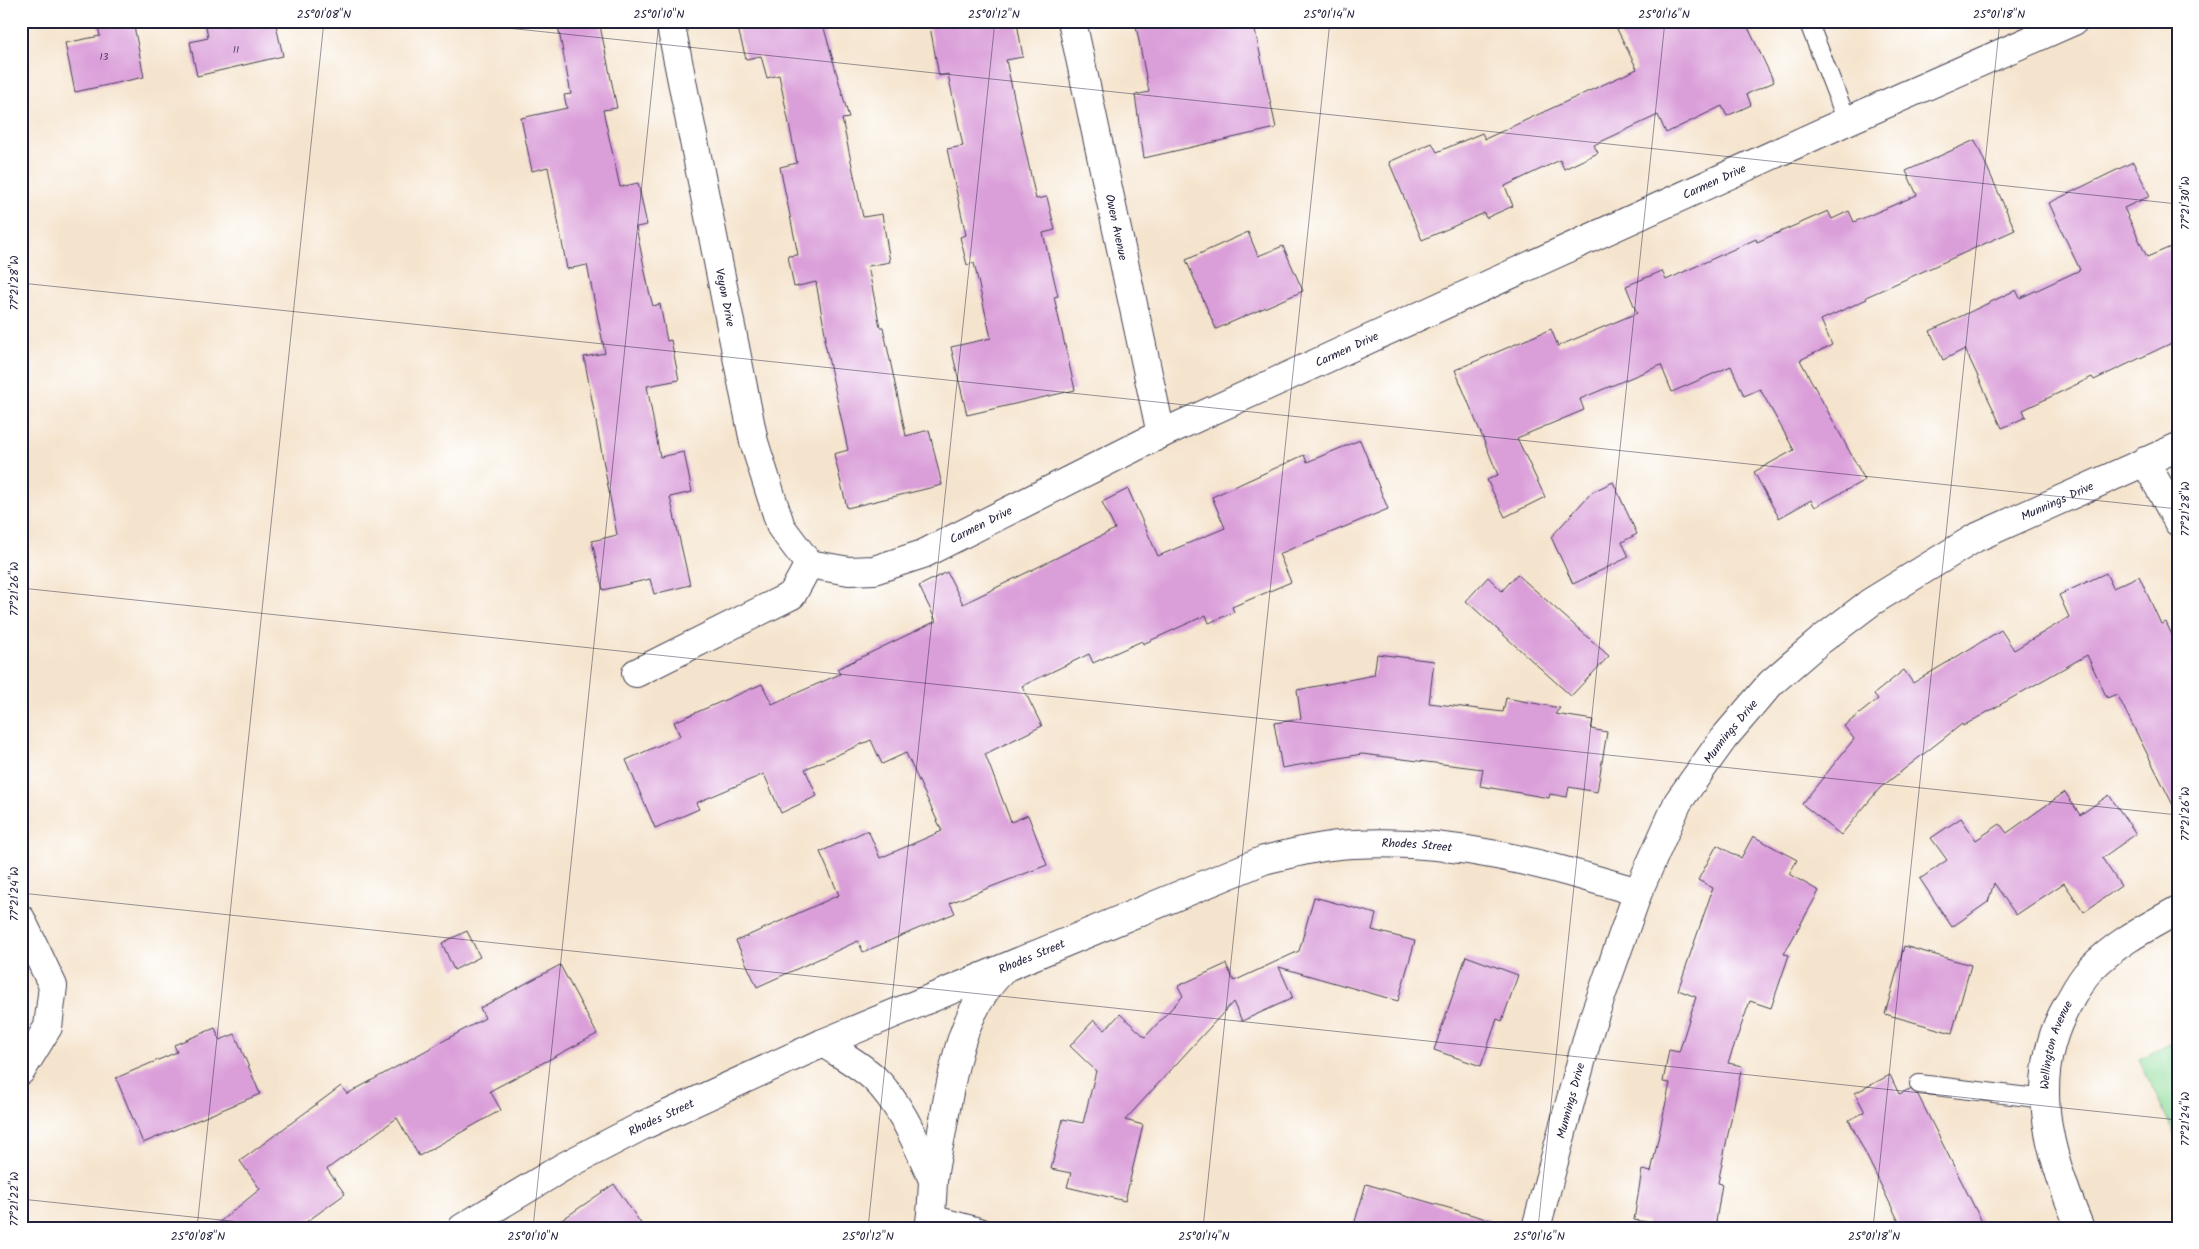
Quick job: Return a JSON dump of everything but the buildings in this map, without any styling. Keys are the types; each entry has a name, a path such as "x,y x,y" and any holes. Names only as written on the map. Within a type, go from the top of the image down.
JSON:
{"street":[{"name":"Veyon Drive","path":"670,21 754,442 781,527 809,564"},
{"name":"Owen Avenue","path":"1072,21 1161,434"},
{"name":"Carmen Drive","path":"809,564 849,571 874,570 924,554 1161,434 1847,121 2074,21"},
{"name":"Munnings Drive","path":"1536,1228 1591,1025 1638,892 1678,802 1723,739 1771,684 1821,640 1870,602 1975,538 2178,447"},
{"path":"2145,461 2178,522"},
{"path":"636,673 792,595 809,564"},
{"name":"Rhodes Street","path":"462,1228 563,1167 642,1126 823,1043 1009,964 1264,860 1309,849 1353,844 1447,846 1500,854 1638,892"},
{"name":"Wellington Avenue","path":"2080,1228 2056,1165 2048,1126 2044,1099 2046,1057 2058,1020 2089,970 2114,949 2142,930 2178,910"},
{"path":"21,919 53,986 48,1027 21,1071"},
{"path":"930,1221 933,1180 949,1094 964,1032 971,1012 988,985 1009,964"},
{"path":"823,1043 859,1066 885,1090 914,1139 933,1180"}],"lane":[{"path":"1808,21 1847,121"},
{"path":"1919,1084 2044,1099"},
{"path":"930,1221 983,1228"}],"green space":[{"path":"2178,1040 2178,1142 2139,1059"}]}
